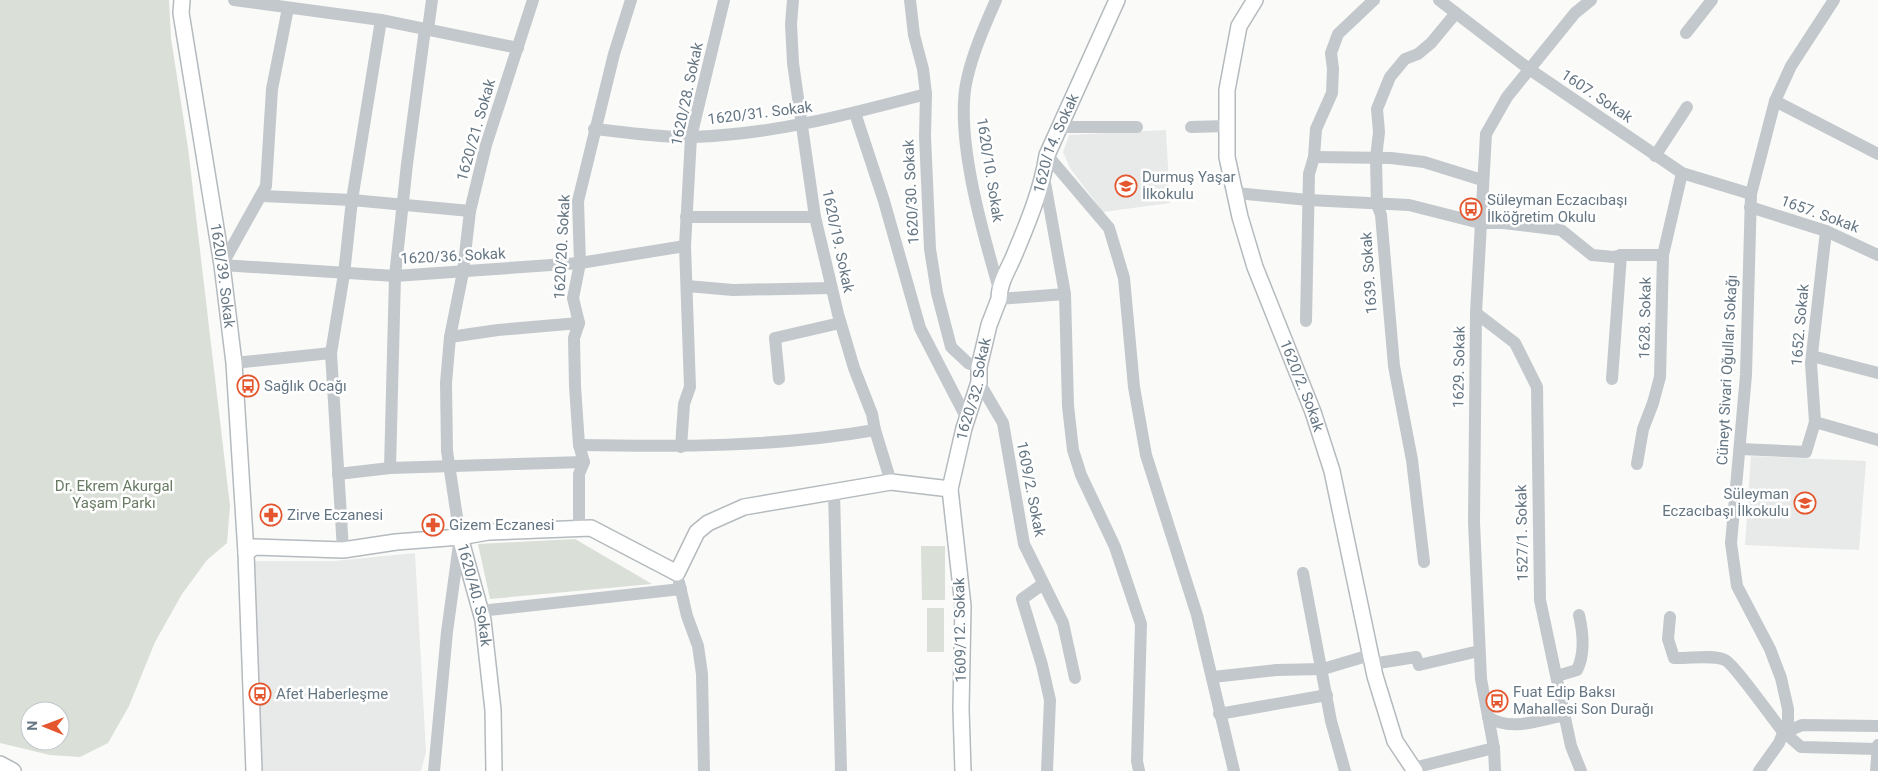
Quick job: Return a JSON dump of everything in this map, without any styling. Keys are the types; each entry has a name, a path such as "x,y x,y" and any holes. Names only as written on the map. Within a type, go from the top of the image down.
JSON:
{"main road":[{"name":"1620/39. Sokak","path":"182,0 182,12 201,144 222,265 234,363 246,553 254,771"},
{"name":"1620/14. Sokak","path":"999,294 1044,177 1047,155 1116,0"},
{"name":"1620/2. Sokak","path":"1254,0 1240,26 1227,90 1227,157 1255,267 1313,412 1332,471 1371,659 1395,742 1414,769"},
{"name":"1620/32. Sokak","path":"950,489 979,374 989,325 999,294"},
{"path":"246,553 254,547 343,550 396,542 460,537 488,532 591,528 677,573 697,532 708,523 744,507 891,482 950,489"},
{"name":"1609/12. Sokak","path":"950,489 962,606 961,709 963,771"},
{"name":"1620/40. Sokak","path":"460,537 480,611 493,710 494,771"},
{"path":"0,764 13,771"}],"street":[{"path":"234,0 288,8 309,5 518,48"},
{"path":"390,468 395,276 402,205 432,0"},
{"name":"1620/21. Sokak","path":"463,272 470,211 486,145 533,0"},
{"name":"1620/20. Sokak","path":"579,529 579,474 584,462 579,445 574,338 579,323 574,298 580,263 578,201 594,129 631,0"},
{"name":"1620/28. Sokak","path":"681,447 684,404 690,387 685,246 691,137 724,0"},
{"name":"1620/19. Sokak","path":"793,0 790,24 792,53 800,126 815,217 840,323 854,368 872,414 891,482"},
{"name":"1620/30. Sokak","path":"910,0 914,35 923,69 926,94 925,136 930,249 937,293 951,347 979,374"},
{"name":"1620/10. Sokak","path":"996,0 967,79 964,112 972,177 999,294"},
{"path":"1306,321 1309,174 1314,158 1316,129 1332,93 1333,69 1331,54 1338,34 1374,0"},
{"name":"1607. Sokak","path":"1439,0 1529,69 1682,173 1750,194"},
{"name":"1629. Sokak","path":"1495,771 1494,748 1481,679 1474,522 1476,313 1486,134 1507,97 1575,13 1591,0"},
{"path":"1686,33 1712,0"},
{"name":"Cüneyt Sivari Oğulları Sokağı","path":"1759,771 1784,733 1788,721 1788,709 1781,678 1770,649 1737,586 1732,543 1746,375 1750,194 1775,101 1791,66 1834,0"},
{"path":"222,265 266,186 272,89 288,8"},
{"name":"1639. Sokak","path":"1424,562 1412,460 1394,366 1381,215 1377,204 1376,158 1379,132 1376,109 1390,77 1405,59 1418,54 1431,43 1456,13"},
{"path":"343,550 331,353 344,274 352,200 381,20"},
{"name":"1620/31. Sokak","path":"594,129 691,137 756,133 800,126 926,94"},
{"path":"1775,101 1878,154"},
{"path":"1655,156 1687,107"},
{"path":"855,113 884,201 920,328 967,419"},
{"path":"1191,127 1227,126"},
{"path":"1060,127 1137,127"},
{"path":"1047,155 1109,228 1124,278 1134,387 1146,455 1197,615 1234,771"},
{"path":"1314,158 1376,158 1424,162 1482,180"},
{"name":"1628. Sokak","path":"1637,464 1643,429 1654,403 1660,377 1663,255 1682,173"},
{"path":"1044,177 1065,294 1068,406 1073,450 1081,475 1116,547 1141,624 1137,761 1139,771"},
{"path":"1236,193 1308,200 1409,205 1480,223 1503,223 1561,230 1592,256 1614,258 1620,255 1663,255"},
{"path":"262,196 352,200 470,211"},
{"name":"1657. Sokak","path":"1750,207 1826,231 1878,255"},
{"path":"686,218 815,217"},
{"name":"1652. Sokak","path":"1740,448 1806,452 1815,422 1812,356 1826,231"},
{"name":"1620/36. Sokak","path":"222,265 395,276 580,263 685,246"},
{"path":"1612,380 1620,255"},
{"name":"1620/40. Sokak","path":"460,537 449,466 446,383 450,337 463,272"},
{"path":"686,286 733,290 832,288"},
{"path":"999,294 1065,294"},
{"name":"1527/1. Sokak","path":"1476,313 1515,343 1537,387 1540,600 1572,746 1581,771"},
{"path":"450,337 579,323"},
{"path":"779,379 775,338 840,323"},
{"path":"234,363 331,353"},
{"path":"1812,356 1876,369"},
{"name":"1609/2. Sokak","path":"979,374 1002,423 1024,544 1063,623 1075,678"},
{"path":"1815,422 1878,440"},
{"path":"579,445 681,447 783,442 875,430"},
{"path":"338,474 390,468 584,462"},
{"path":"834,492 840,771"},
{"path":"434,771 447,632 460,537"},
{"path":"677,573 698,646 702,674 704,771"},
{"path":"1303,573 1323,669 1331,721 1345,771"},
{"path":"1043,584 1022,599 1042,665 1050,700 1047,771"},
{"path":"480,611 681,589"},
{"path":"1557,676 1577,670 1580,664 1582,651 1579,615"},
{"path":"1670,617 1668,639 1674,658 1724,660 1736,669 1743,682 1784,733 1802,747 1878,747 1876,771"},
{"path":"1213,677 1276,670 1323,669 1371,659 1416,657 1419,665 1479,651"},
{"path":"1219,714 1327,695"},
{"path":"1488,717 1499,724 1513,725 1565,715"},
{"path":"1784,733 1802,725 1878,726"},
{"path":"1414,769 1494,748"}],"shaded area":[{"name":"Durmuş Yaşar İlkokulu","path":"1166,130 1170,203 1103,212 1070,168 1063,152 1069,135"},
{"name":"Süleyman Eczacıbaşı İlkokulu","path":"1751,456 1866,461 1859,550 1745,545"},
{"path":"415,553 426,752 421,771 260,771 248,561 334,561"}],"green space":[{"name":"Dr. Ekrem Akurgal Yaşam Parkı","path":"0,0 169,0 171,38 188,148 230,506 227,543 207,560 182,594 155,642 129,706 108,743 80,757 50,755 33,751 70,751 70,701 20,701 20,748 0,743"},
{"path":"575,539 652,584 490,599 478,544"},
{"path":"921,546 945,546 945,600 922,600"},
{"path":"927,608 944,608 944,652 927,652"}],"place":[{"name":"Durmuş Yaşar İlkokulu","path":"1126,186"},
{"name":"Süleyman Eczacıbaşı İlköğretim Okulu","path":"1471,209"},
{"name":"Sağlık Ocağı","path":"248,386"},
{"name":"Süleyman Eczacıbaşı İlkokulu","path":"1805,503"},
{"name":"Zirve Eczanesi","path":"271,515"},
{"name":"Gizem Eczanesi","path":"433,525"},
{"name":"Afet Haberleşme","path":"260,694"},
{"name":"Fuat Edip Baksı Mahallesi Son Durağı","path":"1497,701"}]}
